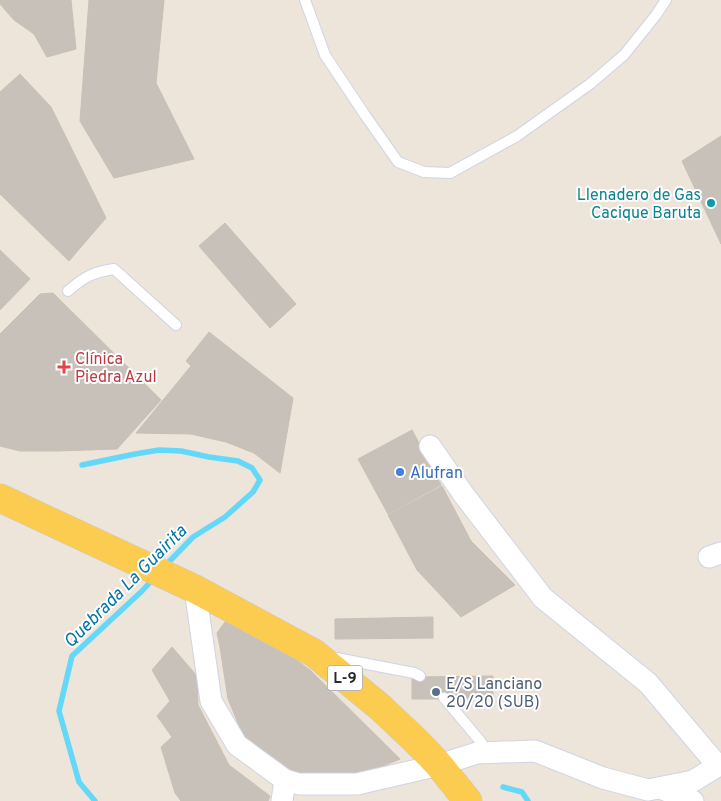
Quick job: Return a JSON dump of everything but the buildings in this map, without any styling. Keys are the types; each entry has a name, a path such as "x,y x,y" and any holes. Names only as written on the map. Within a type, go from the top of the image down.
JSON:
{"main road":[{"name":"L-9","path":"0,498 195,589 314,653 380,707 439,765 468,801"}],"street":[{"path":"195,589 211,701 237,745 284,791 299,784 357,784 439,765 478,753 535,751 603,778 648,790 693,781 719,765 648,683 542,598 464,495 430,446"},
{"path":"660,788 693,801"}],"lane":[{"path":"305,0 325,55 398,162 424,172 450,173 517,136 590,84 624,55 666,0"},
{"path":"68,291 80,280 100,271 114,269 176,325"},
{"path":"314,653 414,673 420,676"},
{"path":"444,698 481,742 487,753"}],"waterway":[{"name":"Quebrada La Guairita","path":"82,465 159,450 181,451 238,461 252,468 260,480 253,492 225,517 193,537 165,566"},
{"name":"Quebrada La Guairita","path":"95,801 79,782 59,711 72,656 154,578"},
{"name":"Quebrada La Guairita","path":"503,787 522,792 528,801"}],"place":[{"name":"Llenadero de Gas Cacique Baruta","path":"711,203"},
{"name":"Clínica Piedra Azul","path":"64,367"},
{"name":"Alufran","path":"400,472"},
{"name":"E/S Lanciano 20/20 (SUB)","path":"436,692"}]}
